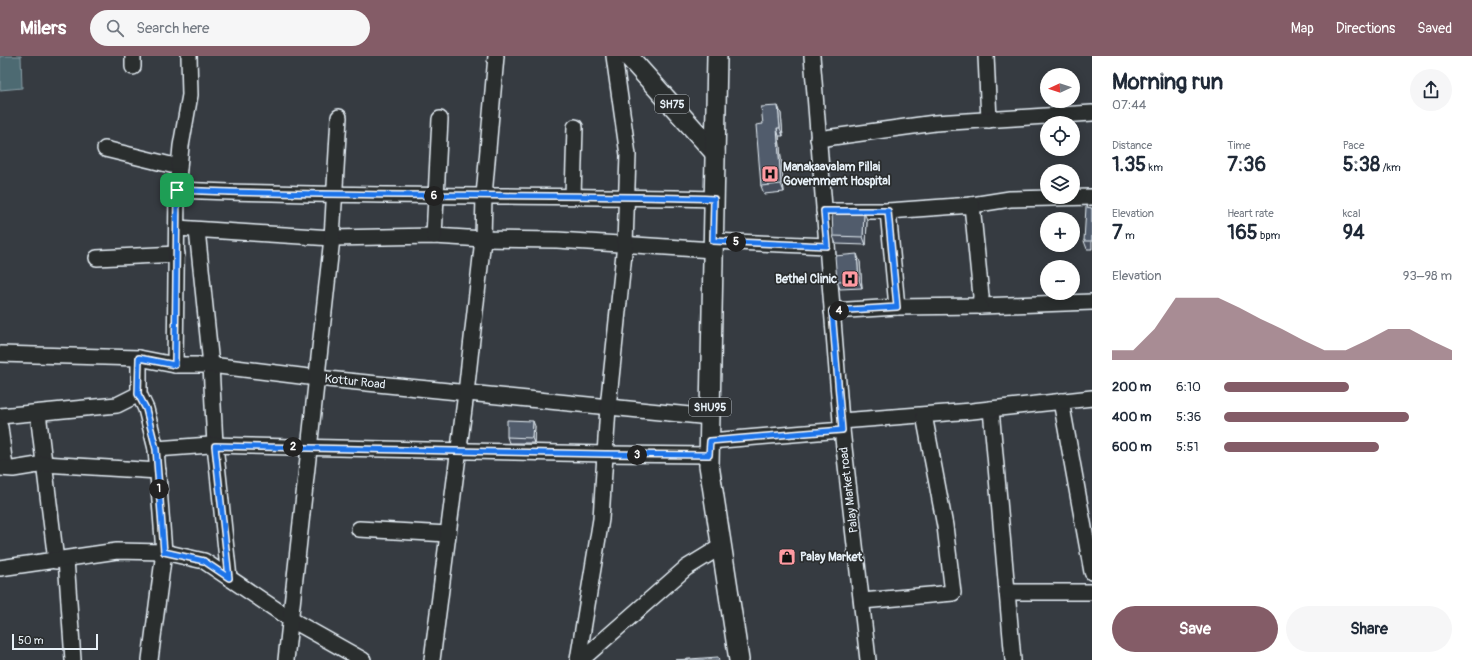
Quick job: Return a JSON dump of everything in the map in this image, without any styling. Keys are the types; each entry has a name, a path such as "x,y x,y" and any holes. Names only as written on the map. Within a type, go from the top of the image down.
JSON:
{"main road":[{"name":"SH75","path":"628,56 715,153"},
{"name":"SHU95","path":"716,56 709,465 739,660"}],"street":[{"path":"175,365 177,190 179,166 190,95 189,56"},
{"path":"432,660 459,451 483,239 484,196 496,56"},
{"path":"578,660 601,520 608,407 625,244 628,155 614,56"},
{"name":"Palay Market road","path":"812,56 842,426 868,660"},
{"path":"986,56 989,120"},
{"path":"818,139 935,123 1092,112"},
{"path":"286,660 332,238 336,195 339,117"},
{"path":"434,236 440,119"},
{"path":"573,196 574,127"},
{"path":"105,149 179,166"},
{"path":"177,190 336,195 626,196 714,199"},
{"path":"824,211 888,211 972,205 1010,199 1092,197"},
{"path":"972,205 981,296 980,306"},
{"path":"888,211 897,307"},
{"path":"177,228 332,238 434,236 625,244 827,246"},
{"path":"197,230 211,365 215,446 229,578"},
{"path":"97,258 177,254"},
{"path":"832,311 897,307 1092,302"},
{"name":"Kottur Road","path":"0,354 139,358 175,365 211,365 317,378 710,417"},
{"path":"139,358 138,394 146,409 156,449 164,552 150,660"},
{"path":"0,416 117,405 138,394"},
{"path":"156,449 215,446 605,454 710,448 842,426 924,415 1092,398"},
{"path":"1061,402 1092,572"},
{"path":"991,409 1013,660"},
{"path":"38,413 44,464 61,560 73,660"},
{"path":"862,601 953,593 945,526 924,415"},
{"path":"0,427 2,468 13,469 44,464 158,471"},
{"path":"359,529 448,534"},
{"path":"581,660 686,568 722,546"},
{"path":"0,568 117,551 164,552 204,561 290,619 363,660"},
{"path":"1007,592 1092,592"}],"water":[{"path":"0,56 21,56 22,88 0,90"}],"building":[{"path":"778,106 780,128 777,128 781,184 761,186 756,125 763,124 761,107"},
{"path":"1086,207 1092,208 1092,241 1084,241"},
{"path":"832,212 864,212 863,237 833,236"},
{"path":"857,254 859,280 837,281 835,256"},
{"path":"507,420 533,421 532,438 507,437"},
{"path":"718,657 719,660 675,660"}],"place":[{"name":"Manakaavalam Pillai Government Hospital","path":"770,174"},
{"name":"Bethel Clinic","path":"850,279"},
{"name":"Palay Market","path":"787,557"}],"route":[{"path":"177,190 371,195 626,196 714,199 713,241 827,246 824,211 888,211 892,270 897,307 832,311 842,430 710,441 709,455 215,446 229,578 204,561 164,552 156,449 146,409 138,394 139,358 175,365 177,190"}]}
